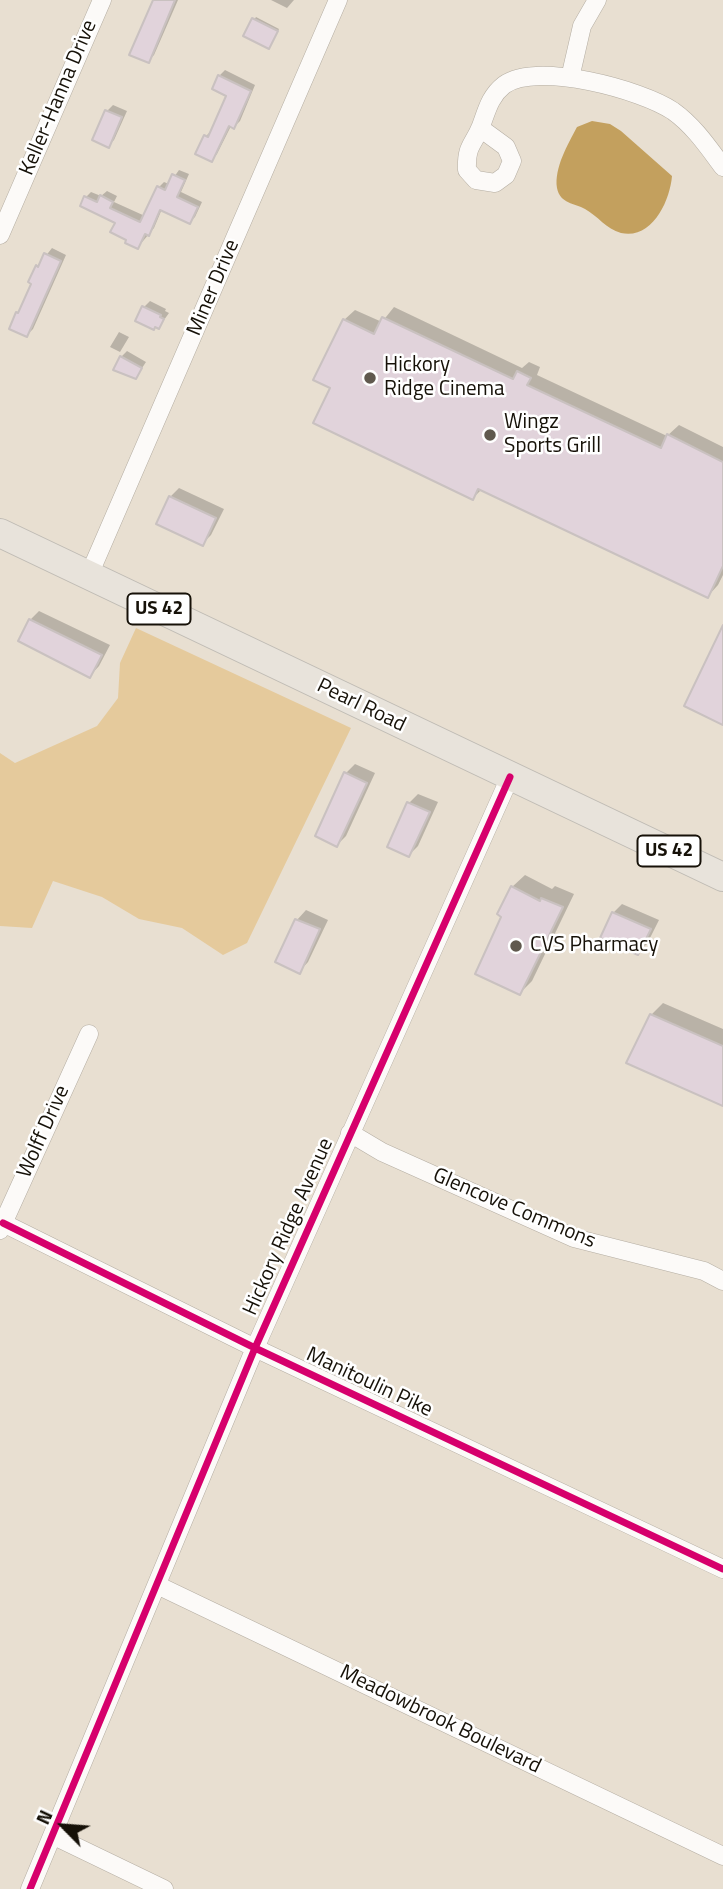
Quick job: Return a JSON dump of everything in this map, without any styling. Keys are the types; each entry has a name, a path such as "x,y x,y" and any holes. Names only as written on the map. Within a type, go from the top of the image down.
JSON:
{"main road":[{"name":"Pearl Road","path":"0,533 723,877"}],"street":[{"name":"Keller-Hanna Drive","path":"0,235 102,0"},
{"name":"Miner Drive","path":"89,575 338,0"},
{"path":"570,78 582,26 597,0"},
{"path":"480,128 488,103 506,84 528,77 570,78 627,90 671,110 691,125 723,166"},
{"name":"Hickory Ridge Avenue","path":"30,1889 255,1348 510,777"},
{"name":"Wolff Drive","path":"2,1226 89,1034"},
{"name":"Glencove Commons","path":"350,1133 382,1152 574,1238 704,1271 723,1280"},
{"name":"Manitoulin Pike","path":"2,1226 723,1569"},
{"name":"Meadowbrook Boulevard","path":"157,1585 723,1856"},
{"path":"54,1836 164,1889"}],"shaded area":[{"path":"592,121 610,124 621,131 672,176 663,207 642,231 632,234 616,231 585,209 565,200 559,193 558,172 566,148 577,127"},
{"path":"136,628 351,728 247,943 223,955 182,928 139,919 102,897 53,881 32,928 0,926 0,753 15,763 97,726 118,698 120,663"}],"building":[{"path":"153,0 175,0 149,63 129,55"},
{"path":"252,18 278,31 269,49 243,36"},
{"path":"218,75 251,91 234,129 229,126 212,162 195,154 204,135 208,137 226,96 212,89"},
{"path":"105,110 122,117 109,148 92,140"},
{"path":"172,174 185,180 177,197 198,207 190,224 160,210 149,236 145,234 138,249 110,232 115,223 80,206 84,196 97,202 100,195 113,202 110,208 140,222 157,186 165,190"},
{"path":"44,253 61,261 27,337 9,329 31,284 28,282"},
{"path":"142,306 164,319 159,329 155,327 154,330 135,321"},
{"path":"382,317 513,379 517,371 531,378 527,385 661,448 667,434 723,462 723,566 708,598 478,489 473,500 313,423 330,388 313,380 343,319 374,334"},
{"path":"120,356 142,368 136,379 113,370"},
{"path":"169,496 216,518 203,546 156,524"},
{"path":"29,619 102,655 90,678 18,641"},
{"path":"723,625 723,725 684,706"},
{"path":"344,772 367,783 337,847 315,836"},
{"path":"407,802 430,812 409,857 387,847"},
{"name":"CVS Pharmacy","path":"511,886 540,901 541,898 563,907 520,995 475,974 501,917 497,914"},
{"path":"612,912 651,929 638,955 600,938"},
{"path":"295,919 320,929 300,974 275,962"},
{"path":"650,1014 723,1046 723,1106 626,1063"}],"cycle path":[{"path":"30,1889 255,1348 510,777"},
{"path":"3,1223 255,1348 723,1569"}],"place":[{"name":"Hickory Ridge Cinema","path":"370,378"},
{"name":"Wingz Sports Grill","path":"490,435"},
{"name":"CVS Pharmacy","path":"516,946"}]}
